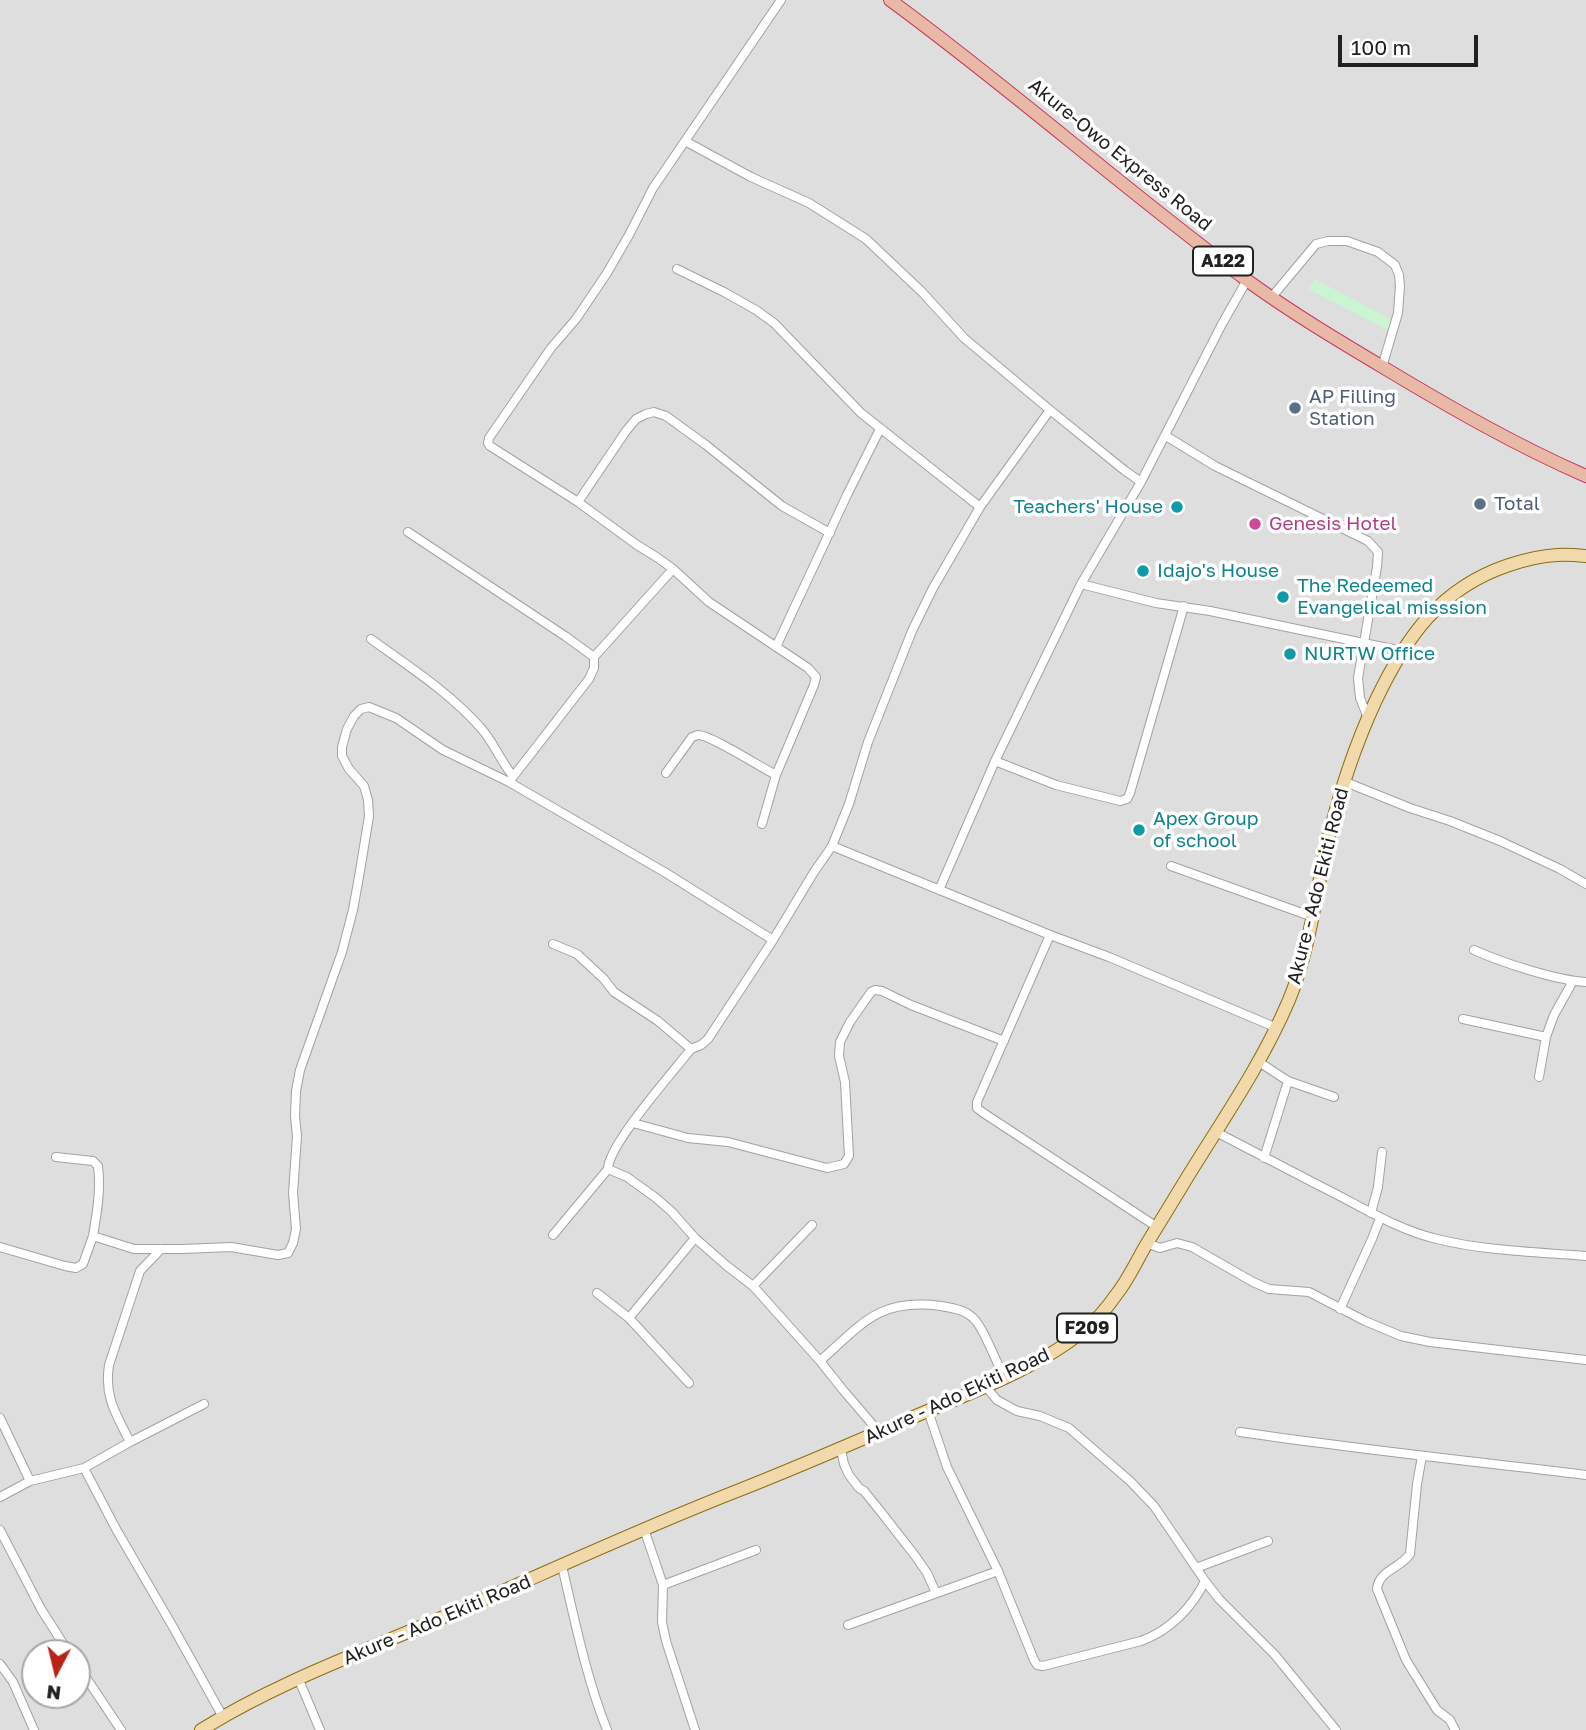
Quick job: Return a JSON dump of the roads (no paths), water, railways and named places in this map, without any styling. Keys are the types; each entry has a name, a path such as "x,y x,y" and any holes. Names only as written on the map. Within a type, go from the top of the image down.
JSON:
{"highway":[{"name":"Akure-Owo Express Road","path":"890,0 1271,298 1382,367 1541,456 1586,476"}],"main road":[{"name":"Akure - Ado Ekiti Road","path":"201,1730 299,1679 690,1509 985,1386 1041,1359 1085,1330 1118,1294 1277,1028 1291,995 1312,917 1343,781 1367,718 1413,634 1435,609 1458,590 1494,570 1539,557 1586,556"}],"street":[{"path":"762,824 776,775 816,677 808,668 709,602 673,569 488,443 551,348 576,319 607,273 653,187 781,0"},
{"path":"685,141 751,177 808,203 866,239 922,292 964,338 1141,482"},
{"path":"1271,298 1316,244 1348,241 1378,252 1395,265 1400,286 1398,313 1382,367"},
{"path":"677,269 724,292 774,323 861,413 980,507"},
{"path":"939,890 995,761 1082,584 1166,436 1216,335 1247,280"},
{"path":"553,1235 608,1169 612,1153 645,1105 691,1049 708,1039 832,846 849,804 868,743 912,631 933,588 980,507 1050,410"},
{"path":"578,502 636,419 654,412 666,416 689,432 782,506 830,533"},
{"path":"776,647 880,429"},
{"path":"1166,436 1226,472 1368,541 1378,552 1359,678 1360,698 1367,718"},
{"path":"408,532 594,657"},
{"path":"511,779 589,679 594,668 594,657 673,569"},
{"path":"1082,584 1156,603 1184,606 1402,651"},
{"path":"995,761 1056,785 1120,801 1126,799 1130,793 1184,606"},
{"path":"371,639 431,683 473,720 492,741 511,779"},
{"path":"93,1236 134,1248 231,1247 278,1255 288,1252 293,1243 296,1229 293,1193 297,1136 296,1091 300,1070 342,952 367,828 368,800 364,786 342,756 344,738 354,716 361,709 369,707 382,711 443,750 511,779 773,940"},
{"path":"666,773 692,737 698,735 776,775"},
{"path":"1343,781 1500,841 1586,884"},
{"path":"832,846 1109,957 1277,1028"},
{"path":"1171,866 1312,917"},
{"path":"1050,935 977,1108 1157,1227"},
{"path":"553,944 577,954 614,992 657,1021 691,1049"},
{"path":"1474,950 1573,981 1586,982"},
{"path":"1539,1077 1546,1037 1554,1015 1573,981"},
{"path":"634,1122 688,1138 728,1142 827,1168 837,1167 844,1164 849,1156 840,1042 871,992 882,992 1004,1041"},
{"path":"1463,1019 1546,1037"},
{"path":"1259,1062 1288,1081 1334,1097"},
{"path":"1264,1158 1288,1081"},
{"path":"1216,1132 1380,1218 1409,1230 1462,1244 1586,1256"},
{"path":"1371,1213 1378,1187 1382,1152"},
{"path":"0,1247 65,1266 76,1268 83,1264 93,1236 99,1202 98,1166 93,1161 56,1157"},
{"path":"608,1169 627,1177 656,1198 695,1238 753,1286 879,1432"},
{"path":"1340,1309 1380,1218"},
{"path":"753,1286 813,1225"},
{"path":"629,1318 695,1238"},
{"path":"1147,1243 1160,1248 1182,1243 1269,1289 1309,1292 1401,1336 1430,1342 1586,1360"},
{"path":"130,1442 108,1392 109,1365 140,1271 161,1249"},
{"path":"597,1293 629,1318 689,1383"},
{"path":"820,1361 864,1321 886,1309 905,1304 926,1304 965,1312 976,1320 1004,1377"},
{"path":"985,1386 997,1400 1017,1411 1040,1416 1069,1428 1130,1480 1154,1506 1219,1599 1275,1656 1336,1730"},
{"path":"0,1497 30,1481 84,1468 204,1404"},
{"path":"928,1411 947,1468 998,1572 1037,1665 1155,1636 1172,1624 1197,1597 1205,1581"},
{"path":"0,1418 30,1481"},
{"path":"1240,1432 1318,1444 1586,1475"},
{"path":"841,1448 849,1475 916,1557 936,1593"},
{"path":"1422,1456 1410,1554 1382,1576 1377,1589 1406,1660 1437,1710 1450,1720 1455,1730"},
{"path":"84,1468 223,1717"},
{"path":"0,1530 41,1609 60,1639"},
{"path":"644,1530 663,1585 662,1622 666,1641 695,1730"},
{"path":"1196,1567 1268,1541"},
{"path":"663,1585 756,1550"},
{"path":"562,1566 584,1661 607,1730"},
{"path":"848,1625 998,1572"},
{"path":"0,1664 13,1682 34,1730"},
{"path":"299,1679 320,1730"},
{"path":"91,1685 121,1730"}],"place":[{"name":"AP Filling Station","path":"1295,408"},
{"name":"Total","path":"1480,504"},
{"name":"Teachers' House","path":"1177,507"},
{"name":"Genesis Hotel","path":"1255,524"},
{"name":"Idajo's House","path":"1143,571"},
{"name":"The Redeemed Evangelical misssion","path":"1283,597"},
{"name":"NURTW Office","path":"1290,654"},
{"name":"Apex Group of school","path":"1139,830"}]}
